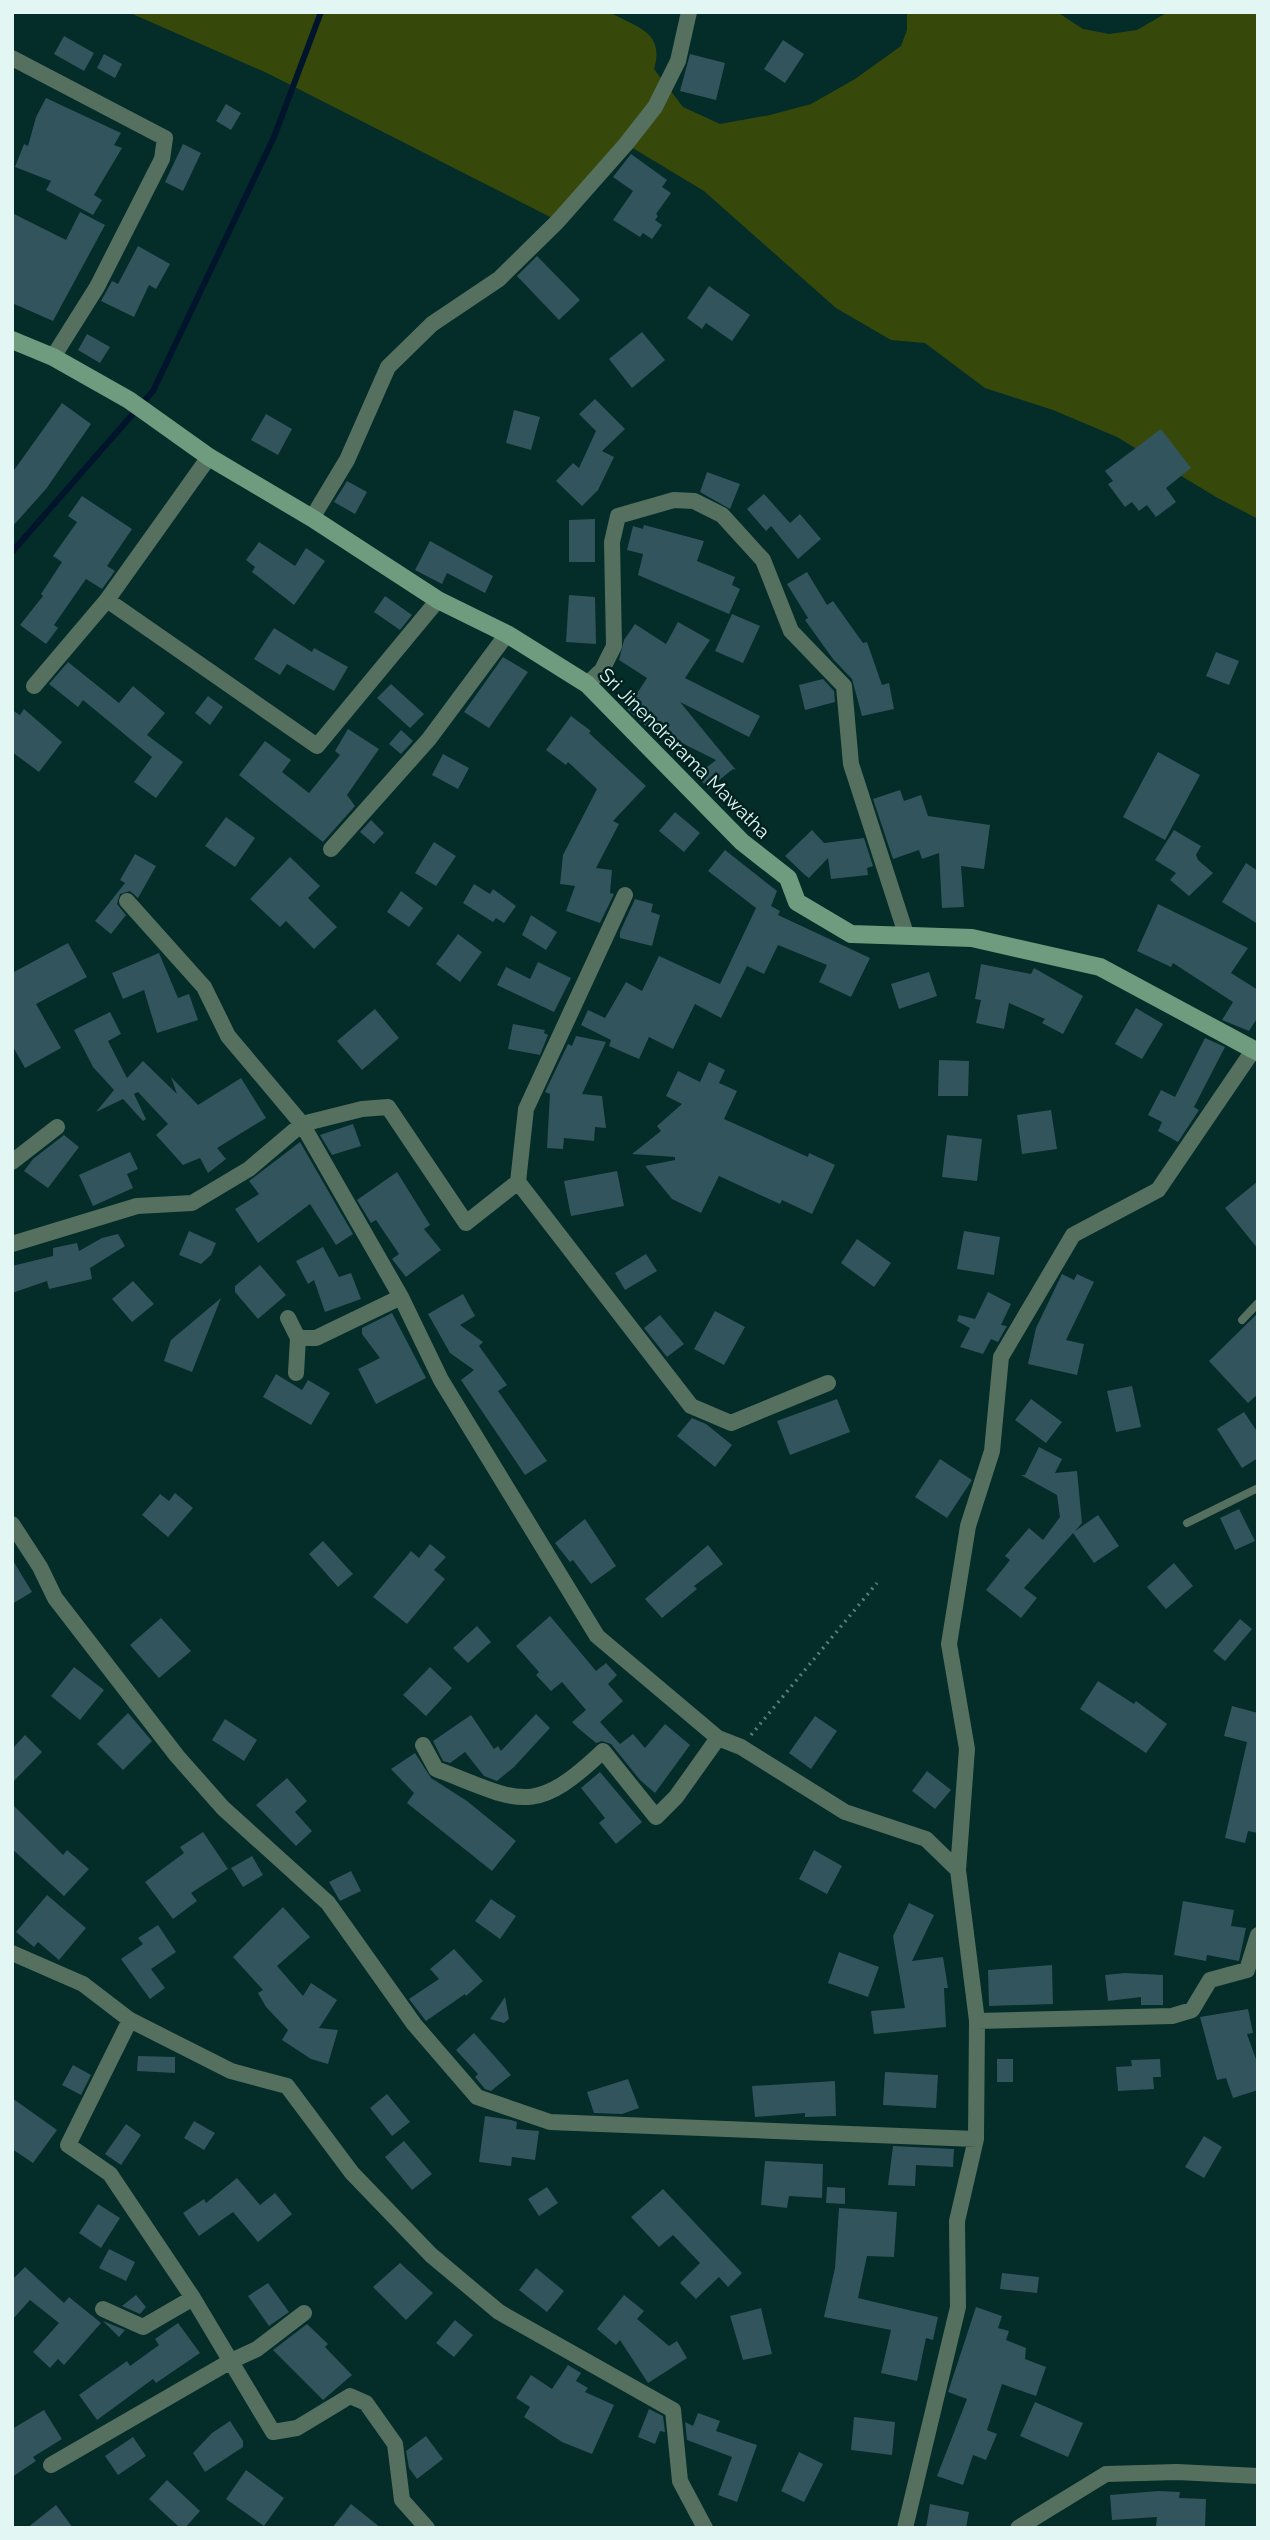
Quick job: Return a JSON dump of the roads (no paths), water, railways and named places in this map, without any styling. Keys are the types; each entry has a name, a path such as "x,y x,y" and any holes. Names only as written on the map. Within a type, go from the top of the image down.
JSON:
{"main road":[{"path":"12,340 54,357"},
{"name":"Sri Jinendrarama Mawatha","path":"54,357 129,400 209,457 313,518 438,600 507,634 587,684 742,842 788,878 797,902 851,934 972,938 1100,967 1257,1048"}],"street":[{"path":"313,518 347,460 388,368 432,324 499,279 558,221 655,107 672,72 689,12"},
{"path":"12,58 165,138 162,159 97,287 54,357"},
{"path":"34,686 107,600 209,457"},
{"path":"587,684 602,670 614,646 612,542 618,516 674,500 694,501 722,515 763,561 790,631 844,686 851,764 906,934"},
{"path":"107,600 317,746 438,600"},
{"path":"331,849 429,739 507,634"},
{"path":"12,1244 138,1206 192,1203 249,1170 302,1124 362,1109 388,1107 466,1223 517,1182 526,1109 625,894"},
{"path":"127,901 204,987 228,1036 302,1124 401,1297 441,1380 597,1636 718,1738 741,1747 845,1812 926,1839 958,1870"},
{"path":"905,2528 958,2307 957,2221 976,2139 977,2021 958,1870 967,1749 949,1644 968,1526 992,1451 1001,1357 1073,1236 1158,1190 1257,1048"},
{"path":"12,1162 57,1127"},
{"path":"517,1182 691,1406 731,1423 828,1383"},
{"path":"298,1338 316,1338 401,1297"},
{"path":"289,1318 298,1338 296,1373"},
{"path":"12,1524 40,1567 55,1598 177,1756 222,1808 328,1903 414,2024 477,2097 550,2122 976,2139"},
{"path":"423,1745 436,1769 507,1797 533,1799 571,1781 603,1751 656,1817 676,1797 718,1738"},
{"path":"977,2021 1172,2016 1192,2010 1210,1980 1247,1970 1258,1935"},
{"path":"12,1953 83,1984 130,2020 231,2071 287,2085 352,2173 431,2255 499,2312 673,2410 680,2481 705,2528"},
{"path":"130,2020 68,2145 110,2174 194,2298 273,2432 297,2428 350,2396 366,2403 396,2444 402,2500 427,2528"},
{"path":"103,2309 144,2327 194,2298"},
{"path":"51,2465 231,2361 257,2349 304,2313"},
{"path":"1018,2528 1106,2474 1177,2472 1257,2476"}],"lane":[{"path":"1241,1320 1258,1303"},
{"path":"1187,1523 1258,1488"}],"waterway":[{"path":"12,552 153,391 274,137 321,12"}]}
